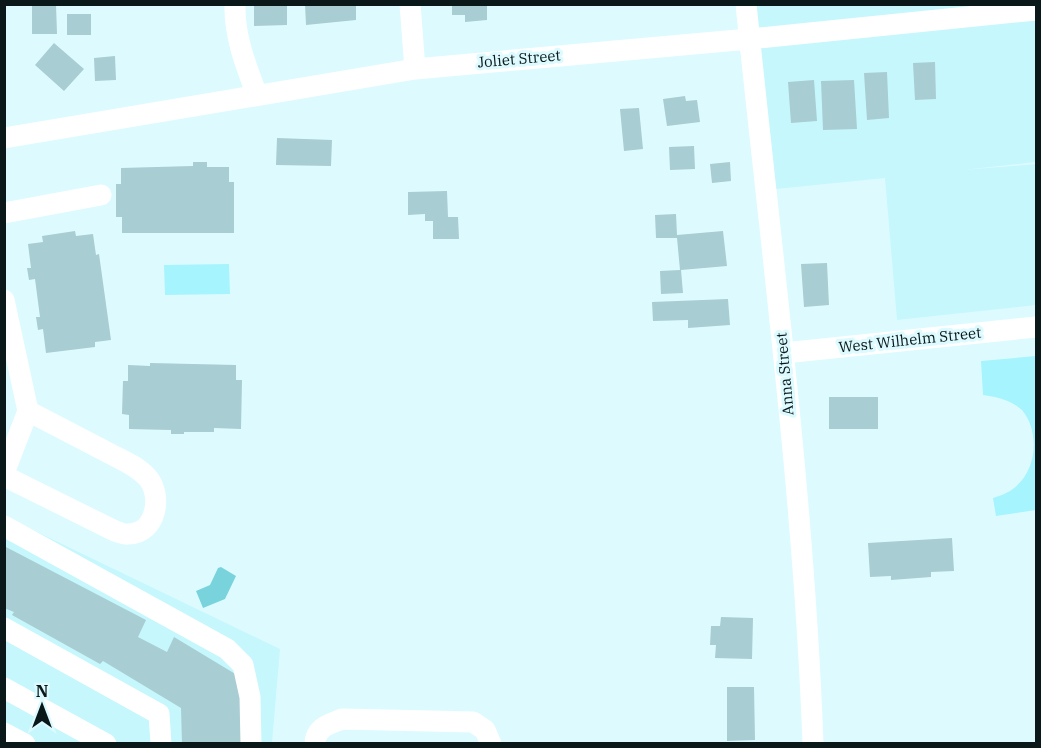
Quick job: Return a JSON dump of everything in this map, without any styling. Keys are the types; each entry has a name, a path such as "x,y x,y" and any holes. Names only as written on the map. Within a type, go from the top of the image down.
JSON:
{"street":[{"path":"235,4 234,20 241,50 257,95"},
{"path":"410,4 415,69"},
{"name":"Anna Street","path":"746,4 784,353 807,624 813,744"},
{"name":"Joliet Street","path":"4,138 415,69 749,39 1036,9"},
{"path":"4,213 101,195"},
{"path":"4,300 28,411 4,474 115,531 127,535 144,528 152,519 157,505 155,493 147,477 130,465 28,411"},
{"name":"West Wilhelm Street","path":"784,353 1036,327"},
{"path":"4,525 227,650 243,665 250,697 251,744"},
{"path":"4,628 159,714 161,744"},
{"path":"4,688 106,744"},
{"path":"315,744 315,739 322,726 342,719 473,722 485,730 491,744"},
{"path":"4,733 25,744"}],"shaded area":[{"path":"746,5 1036,5 1036,162 963,170 1036,164 1036,305 897,320 885,178 766,190"},
{"path":"229,264 230,294 165,295 164,265"},
{"path":"1036,356 1036,510 996,516 993,498 1010,491 1019,484 1031,464 1034,441 1028,419 1022,410 1004,400 983,395 981,361"},
{"path":"4,516 280,649 272,743 5,743"},
{"path":"221,567 236,576 225,599 203,608 196,591 210,585 218,568"}],"building":[{"path":"32,4 56,4 57,34 32,34"},
{"path":"254,4 287,4 287,25 254,26"},
{"path":"305,4 356,4 356,20 306,25"},
{"path":"452,4 487,4 487,20 465,22 465,15 452,15"},
{"path":"67,14 91,14 91,35 67,35"},
{"path":"54,43 84,69 64,91 35,65"},
{"path":"115,56 116,80 95,81 94,58"},
{"path":"935,62 936,99 915,100 913,63"},
{"path":"887,72 889,118 867,120 864,73"},
{"path":"814,80 817,121 791,123 788,82"},
{"path":"854,80 857,129 823,130 821,81"},
{"path":"685,96 686,101 697,100 700,122 667,126 663,99"},
{"path":"639,108 643,149 624,151 620,109"},
{"path":"277,138 332,140 331,166 276,165"},
{"path":"694,146 695,169 670,170 669,147"},
{"path":"193,162 207,162 207,167 229,167 229,182 234,182 234,233 122,233 122,217 116,217 116,184 121,184 121,168 193,166"},
{"path":"730,162 731,181 712,183 710,164"},
{"path":"447,191 448,217 458,217 459,239 433,239 433,221 425,221 425,214 408,215 408,192"},
{"path":"676,214 677,235 723,231 727,266 681,270 683,293 661,294 660,271 680,270 677,238 656,238 655,215"},
{"path":"75,231 76,236 93,234 96,255 99,254 111,340 95,342 95,347 46,353 43,329 38,330 36,317 40,317 35,279 29,280 27,268 31,268 28,244 43,242 42,236"},
{"path":"827,263 829,305 804,307 801,264"},
{"path":"728,299 730,325 688,328 688,320 653,321 652,302"},
{"path":"150,363 236,365 236,380 242,380 241,429 214,428 214,432 171,434 171,430 129,429 129,415 122,414 123,381 128,381 128,365 150,366"},
{"path":"829,397 878,397 878,429 829,429"},
{"path":"952,538 954,571 931,572 931,577 891,580 891,576 870,577 868,543"},
{"path":"4,546 146,620 138,637 167,652 174,637 242,678 243,744 182,744 181,708 103,661 100,664 12,615 14,612 4,608"},
{"path":"721,617 753,618 752,659 715,658 716,645 710,645 711,626 720,626"},
{"path":"727,687 754,687 755,740 727,741"}]}
